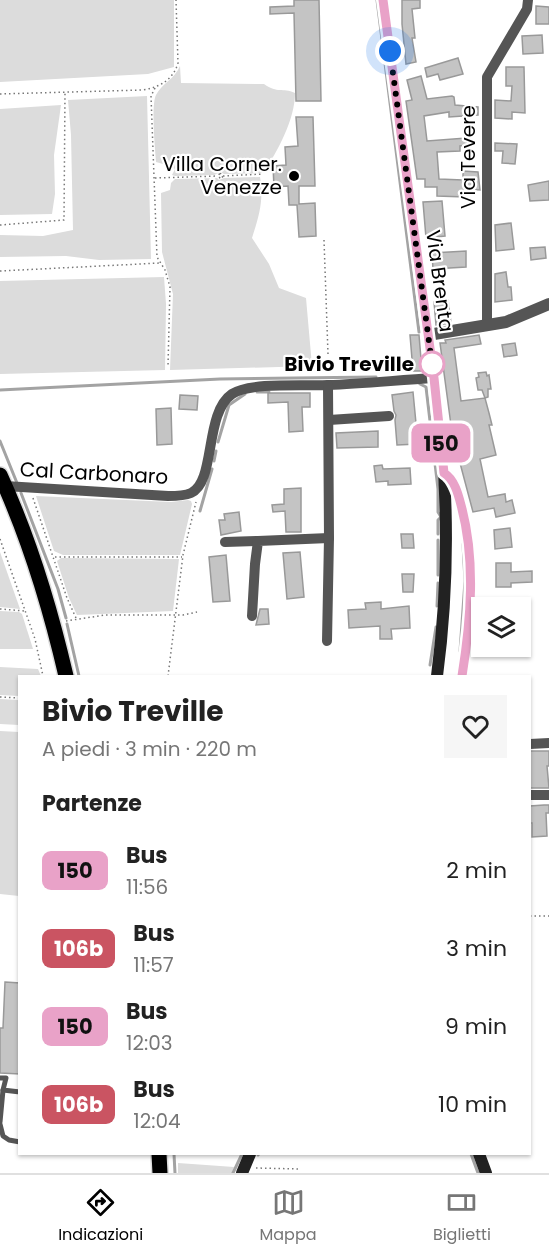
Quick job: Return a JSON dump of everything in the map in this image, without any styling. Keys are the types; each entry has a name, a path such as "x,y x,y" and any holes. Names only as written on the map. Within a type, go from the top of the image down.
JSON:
{"main road":[{"name":"Via Brenta","path":"436,675 445,608 447,562 444,473"},
{"path":"444,473 449,476 459,498 468,538 471,567 469,617 462,675"},
{"path":"3,481 47,598 66,675"},
{"path":"159,1155 160,1173"},
{"path":"248,1171 250,1155"},
{"path":"479,1155 486,1173"}],"street":[{"name":"Via Brenta","path":"383,0 434,378 444,473"},
{"name":"Via Tevere","path":"487,325 487,77 527,9 528,0"},
{"path":"428,335 506,322 549,304"},
{"path":"203,478 218,413 227,398 244,388 434,378"},
{"path":"327,641 328,385"},
{"path":"329,420 389,416"},
{"name":"Cal Carbonaro","path":"3,481 31,489 173,496 194,492 203,478"},
{"path":"225,542 329,538"},
{"path":"252,616 258,542"},
{"path":"531,744 549,743"},
{"path":"531,795 549,795"}],"lane":[{"path":"0,1078 6,1078 0,1123 3,1136 18,1142"},
{"path":"3,1090 18,1092"}],"path":[{"path":"0,94 154,88 170,79 178,63 176,0"},
{"path":"154,88 151,96 157,257 170,287 168,366"},
{"path":"0,225 64,220 65,91"},
{"path":"154,178 218,176 220,173 224,176 263,174"},
{"path":"324,240 328,354"},
{"path":"0,271 161,263"},
{"path":"168,675 183,557 203,478"},
{"path":"31,489 39,519 76,619"},
{"path":"0,539 35,639 43,675"},
{"path":"54,557 183,557"},
{"path":"0,609 25,610"},
{"path":"62,621 105,615 196,612"},
{"path":"0,697 18,698"},
{"path":"531,916 549,916"},
{"path":"248,1171 300,1169"}],"shaded area":[{"path":"0,0 174,0 174,67 148,74 0,82"},
{"path":"180,66 181,83 264,84 273,89 295,93 292,113 285,134 263,173 224,174 221,172 214,175 175,176 172,175 175,169 156,162 154,108 156,95 175,75"},
{"path":"147,96 151,259 99,260 66,256 0,257 0,235 43,236 73,230 68,100"},
{"path":"61,105 54,155 55,194 52,214 0,215 0,109"},
{"path":"260,177 260,208 252,238 269,264 279,288 306,298 312,366 170,370 173,294 162,252 161,193 170,190 171,183 175,179 217,178 219,180"},
{"path":"164,277 165,370 0,374 0,281"},
{"path":"36,496 171,502 188,500 192,504 180,555 63,555 54,551"},
{"path":"0,552 20,609 0,607"},
{"path":"61,558 179,559 173,611 77,615 57,561"},
{"path":"0,611 22,614 33,649 0,649"},
{"path":"0,667 38,669 41,675 18,675 18,696 0,695"},
{"path":"0,699 18,700 18,725 0,724"},
{"path":"0,731 18,732 18,896 0,894"},
{"path":"178,1163 234,1167 232,1173 178,1173"}],"building":[{"path":"294,0 319,0 321,101 296,101 294,13 270,14 270,7 294,6"},
{"path":"402,0 420,0 420,8 412,9 415,38 412,38 416,62 406,64 402,24"},
{"path":"536,6 549,7 549,24 536,24"},
{"path":"542,35 543,53 523,54 522,36"},
{"path":"458,58 463,74 440,80 438,74 427,77 425,68"},
{"path":"506,67 524,67 525,113 512,112 512,119 495,118 495,100 511,101 512,86 506,86"},
{"path":"421,76 427,99 452,96 455,105 478,107 478,115 449,117 449,112 424,116 427,141 466,138 467,145 460,146 460,151 437,152 439,179 463,180 463,171 478,172 480,190 465,189 465,197 437,196 437,187 425,187 425,179 417,179 406,101 412,100 407,80"},
{"path":"296,117 313,117 315,186 299,186 299,204 315,203 316,236 299,237 297,205 289,205 288,186 274,187 273,166 286,165 285,147 298,146"},
{"path":"495,143 517,144 515,164 502,163 503,151 495,151"},
{"path":"549,181 549,200 530,201 528,185"},
{"path":"442,201 445,236 426,238 423,202"},
{"path":"511,223 514,249 496,251 495,225"},
{"path":"545,247 546,258 531,260 530,248"},
{"path":"466,251 466,267 433,269 432,253"},
{"path":"506,272 512,300 495,302 495,274"},
{"path":"448,300 451,323 436,325 434,302"},
{"path":"410,335 419,335 422,371 413,371"},
{"path":"479,335 481,344 454,348 461,401 485,398 492,425 489,425 496,455 480,459 488,497 505,494 506,502 512,500 515,513 496,517 494,508 473,512 460,463 464,460 460,439 453,440 440,343 446,343 445,340"},
{"path":"515,343 517,355 504,357 502,345"},
{"path":"486,372 487,376 489,375 491,389 488,389 488,397 485,398 482,390 478,390 476,378 479,377 478,373"},
{"path":"413,392 418,444 397,445 396,415 392,395"},
{"path":"268,393 310,393 310,407 302,407 303,431 289,432 288,402 268,403"},
{"path":"180,395 198,396 197,410 179,409"},
{"path":"171,408 172,444 157,445 156,409"},
{"path":"378,431 378,447 337,448 336,433"},
{"path":"382,465 383,469 410,468 411,484 388,485 388,481 376,482 374,466"},
{"path":"301,488 301,532 286,532 285,511 273,512 272,505 284,504 284,489"},
{"path":"239,512 241,531 221,535 219,520 225,520 224,514"},
{"path":"510,528 512,547 495,549 494,530"},
{"path":"401,534 413,534 414,548 402,548"},
{"path":"300,552 304,597 287,599 283,553"},
{"path":"226,555 230,601 213,602 209,557"},
{"path":"496,563 511,563 511,572 532,571 532,582 511,583 511,587 496,587"},
{"path":"402,574 414,574 413,592 403,592"},
{"path":"381,602 381,609 409,606 410,628 391,629 392,639 380,639 380,626 349,628 348,610 366,609 365,603"},
{"path":"260,609 268,609 269,624 256,625"},
{"path":"531,751 549,751 549,766 547,766 549,788 531,788"},
{"path":"549,805 549,813 546,813 547,836 532,837 531,806"},
{"path":"5,982 18,983 18,1074 0,1073 0,1028 3,1028"}],"waterway":[{"path":"377,0 419,332"},
{"path":"0,390 220,379 376,377"},
{"path":"420,384 426,387 438,489 438,512 441,517 438,520 438,534"},
{"path":"257,392 269,392"},
{"path":"218,442 229,405 245,394"},
{"path":"0,441 17,483"},
{"path":"214,461 216,451"},
{"path":"200,511 212,469"},
{"path":"21,493 58,589 66,618"},
{"path":"438,540 438,575"},
{"path":"460,651 465,581 463,544"},
{"path":"437,606 438,583"},
{"path":"67,624 79,675"},
{"path":"430,665 436,627"},
{"path":"174,1155 175,1173"},
{"path":"233,1173 242,1155"},
{"path":"471,1155 478,1173"}],"bus line":[{"name":"150","path":"383,0 434,378 444,473 449,476 456,488 464,513 468,538 471,567 470,611 462,675"}],"place":[{"name":"Villa Corner. Venezze","path":"294,176"},
{"name":"Bivio Treville","path":"432,364"}],"route":[{"path":"390,51 432,364"}]}
